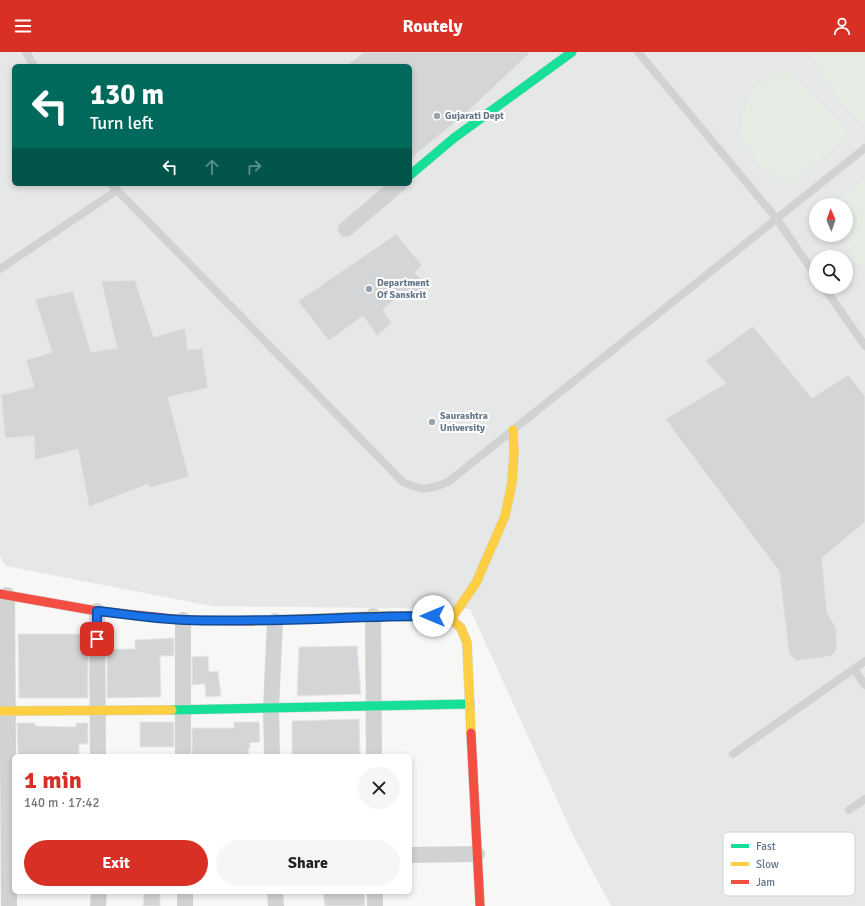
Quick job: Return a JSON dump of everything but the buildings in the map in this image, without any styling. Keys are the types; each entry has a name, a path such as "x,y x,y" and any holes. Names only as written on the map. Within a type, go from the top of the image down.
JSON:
{"street":[{"path":"412,173 454,138 572,52"},
{"path":"346,229 398,186"},
{"path":"452,619 476,583 505,516 512,483 514,452 513,430"},
{"path":"9,906 4,711 4,594 97,611 183,620 275,621 373,616 433,616 452,619 461,628 467,643 480,906"},
{"path":"97,611 98,754"},
{"path":"373,616 374,754"},
{"path":"183,620 183,754"},
{"path":"272,754 271,709 275,621"},
{"path":"4,711 271,709 470,704"},
{"path":"412,855 478,854"},
{"path":"98,906 99,894"},
{"path":"185,894 185,906"},
{"path":"275,894 276,906"},
{"path":"375,894 375,906"}],"lane":[{"path":"26,52 33,64"},
{"path":"638,52 776,218 809,266"},
{"path":"112,186 403,482 418,489 432,489 448,482 865,148"},
{"path":"0,269 116,191"},
{"path":"829,294 865,346"},
{"path":"733,754 865,661"},
{"path":"854,669 865,685"},
{"path":"849,810 865,799"}],"shaded area":[{"name":"Saurashtra University","path":"0,52 865,52 865,906 611,906 572,833 470,609 211,606 6,566 0,556"},
{"path":"809,52 865,52 865,123 863,124 846,109 827,82"},
{"path":"786,72 810,91 850,135 798,177 784,181 760,167 740,138 742,115 754,87"},
{"path":"865,179 865,267 855,262 853,258 853,250 850,250 846,242 853,242 853,198 840,198"}],"traffic: fast":[{"path":"412,173 454,138 572,52"},
{"path":"172,710 470,704"}],"traffic: slow":[{"path":"451,619 476,583 505,516 512,483 514,452 513,430"},
{"path":"253,621 373,616 433,616 451,619 461,628 467,643 471,733"},
{"path":"0,711 172,710"}],"traffic: jam":[{"path":"0,594 97,611 183,620 253,621"},
{"path":"471,733 480,906"}],"place":[{"name":"Gujarati Dept","path":"437,116"},
{"name":"Department Of Sanskrit","path":"369,289"},
{"name":"Saurashtra University","path":"432,422"}],"route":[{"path":"97,639 97,611 183,620 275,621 373,616 433,616"}]}
